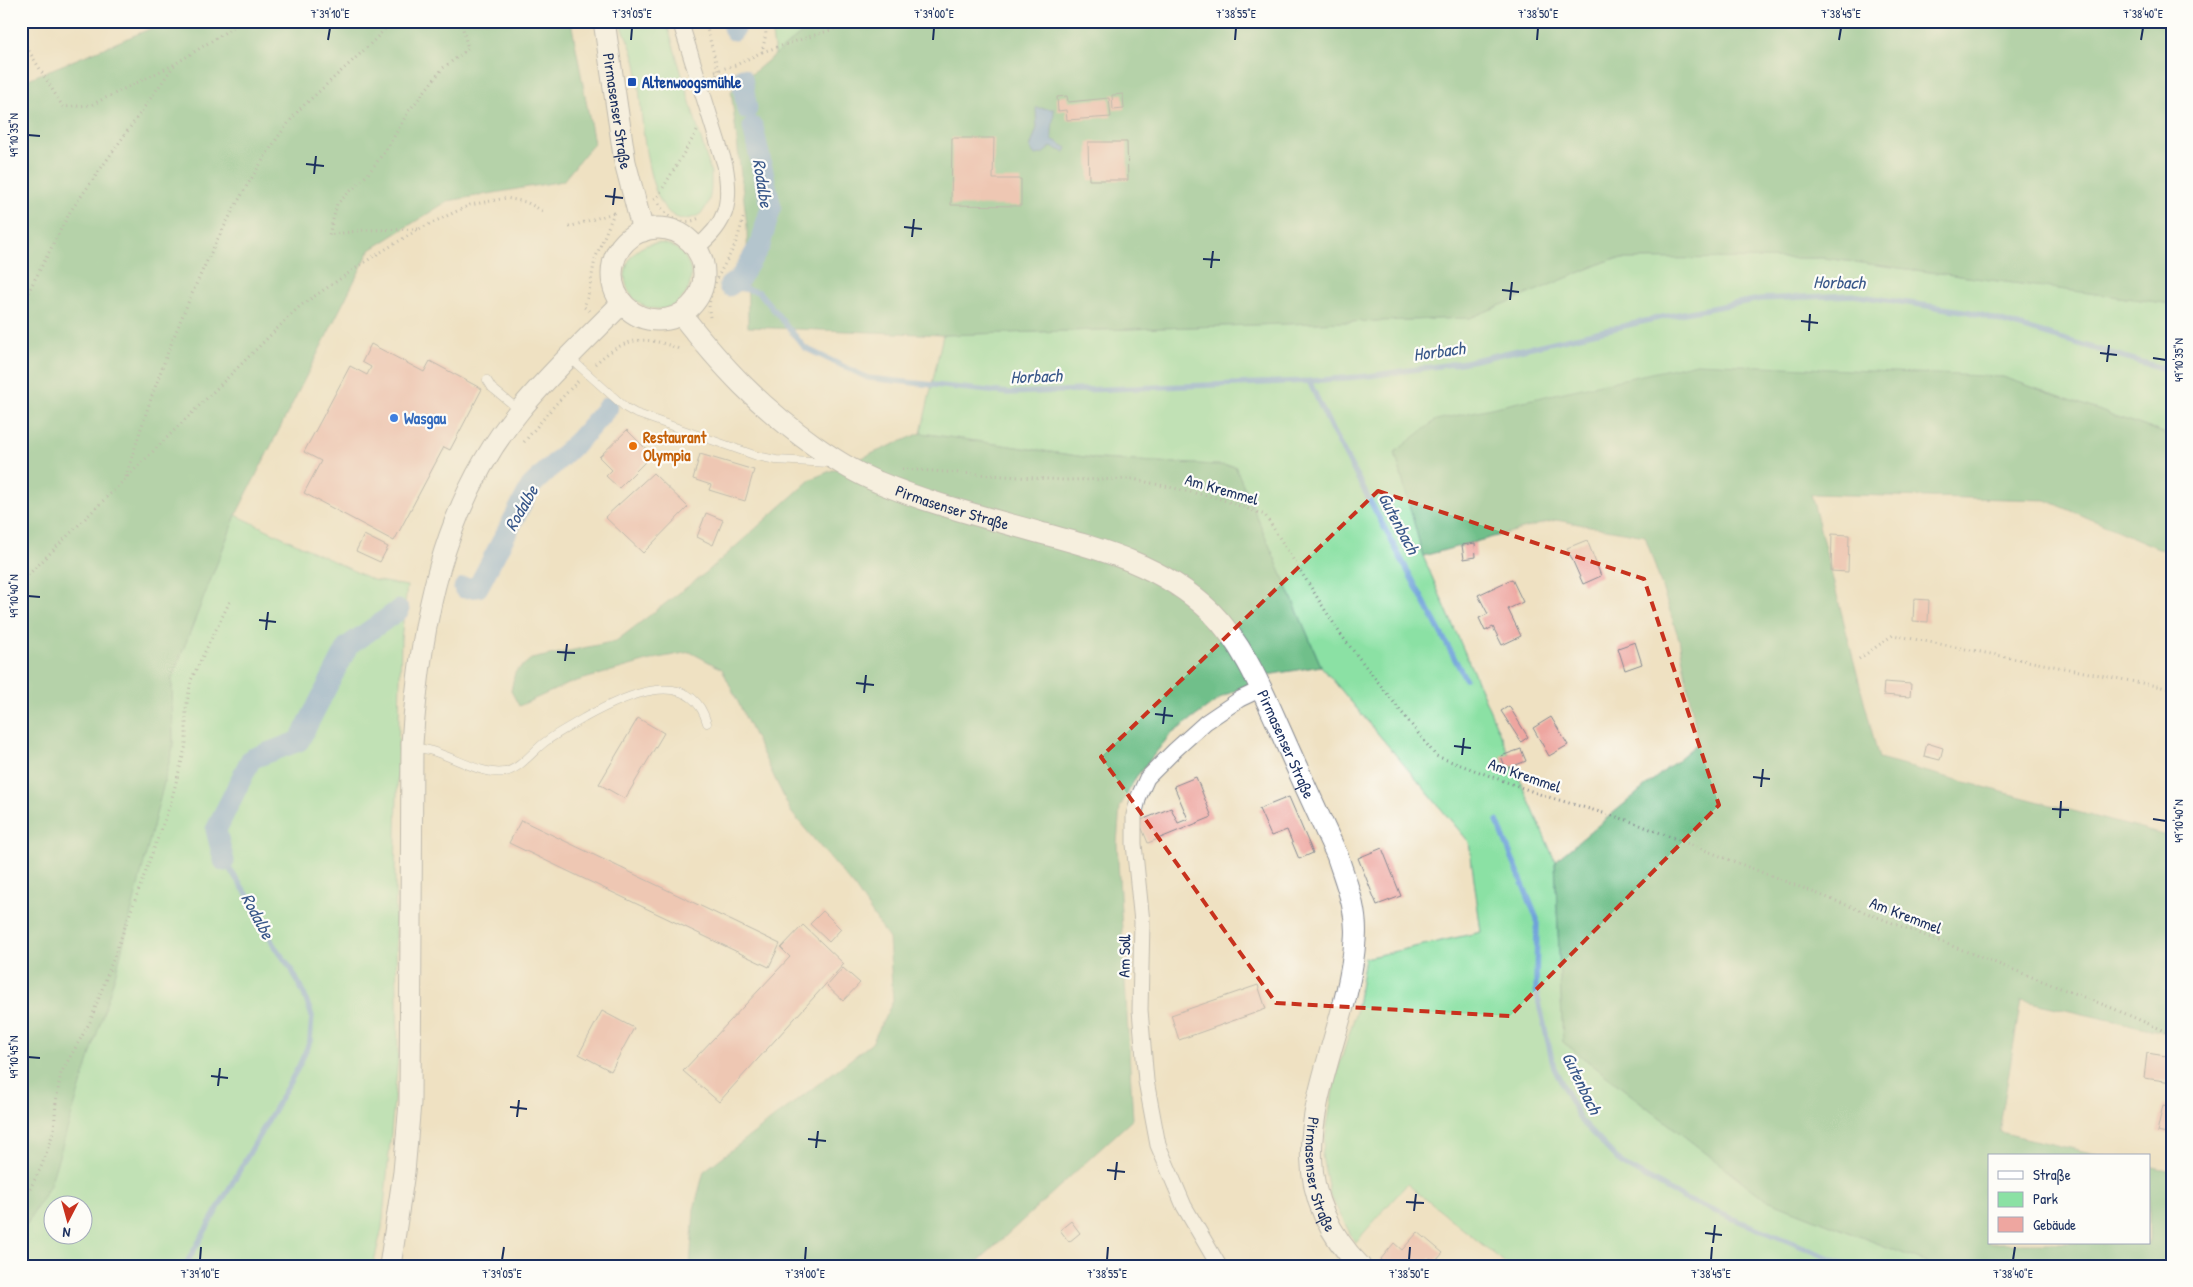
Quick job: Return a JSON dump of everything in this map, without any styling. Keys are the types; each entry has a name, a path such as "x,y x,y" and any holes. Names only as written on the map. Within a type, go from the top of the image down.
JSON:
{"main road":[{"name":"Pirmasenser Straße","path":"604,21 625,162 635,206 643,230"},
{"path":"655,228 672,231 688,239 696,248 702,262 704,277 701,291 693,304 681,314 669,319 643,318 632,312 622,303 612,280 612,268 622,245 632,236 643,230 655,228"},
{"path":"390,1266 404,1172 410,1103 412,748 420,662 441,559 473,481 498,440 520,410 622,303"},
{"name":"Pirmasenser Straße","path":"681,314 752,396 782,422 841,464 878,482 918,496 1107,551 1138,562 1165,578 1212,613 1244,654 1336,855 1349,889 1355,913 1356,938 1346,996 1324,1072 1313,1124 1312,1174 1318,1202 1328,1224 1347,1253 1360,1266"}],"street":[{"path":"680,21 710,113 725,165 729,187 728,207 711,237 696,248"},
{"name":"Am Soll","path":"1219,1266 1184,1206 1158,1146 1156,1136 1146,1081 1140,1010 1142,922 1134,844 1134,815 1147,778 1168,757 1206,722 1261,689"}],"lane":[{"name":"Pirmasenser Straße","path":"570,358 626,408 686,432 776,460 841,464"},
{"path":"488,380 492,388 520,410"},
{"path":"412,748 427,748 491,772 507,772 556,734 605,707 646,692 660,689 676,691 695,700 701,706 707,723"}],"path":[{"path":"21,38 64,107 91,106 176,64 243,21"},
{"path":"126,478 140,429 179,326 202,269 235,206 271,146 300,109 375,41 392,21"},
{"path":"419,229 364,230 329,235 337,204 368,174 388,147 408,112 443,68 468,49 461,21"},
{"path":"705,21 718,70 715,79"},
{"path":"762,52 766,34 764,21"},
{"path":"698,76 736,65 762,52 858,21"},
{"path":"21,306 70,212 176,64"},
{"path":"569,227 657,198 710,113"},
{"path":"21,582 300,306 371,258 419,229 470,205 506,198 526,202 543,211"},
{"path":"657,198 662,210 683,222 697,219 707,211"},
{"path":"523,443 554,405 603,357 624,344 645,339 664,343 679,349 711,322 709,309 716,280 734,246 745,207"},
{"path":"614,213 595,259 589,292 584,307 624,344"},
{"name":"Am Kremmel","path":"899,468 1063,480 1133,478 1218,498 1265,515 1341,635 1436,756 1542,795 1627,820 2112,1008 2172,1034"},
{"path":"21,1208 42,1164 54,1130 61,1073 90,1022 170,805 186,745 186,709 191,680 231,599"},
{"path":"1859,659 1893,635 2172,689"}],"highlighted area":[{"path":"1378,491 1644,579 1719,805 1510,1016 1276,1003 1101,757"}],"green space":[{"path":"169,21 571,21 594,143 563,181 448,201 370,250 236,515 172,678 173,747 117,969 50,1185 45,1194 42,1194 42,1199 21,1234 21,82"},
{"path":"620,21 666,21 711,173 707,206 695,217 684,219 670,213 659,198 651,177 646,152 636,64"},
{"path":"770,21 816,21 775,55"},
{"path":"816,21 2172,21 2172,304 1824,258 1612,259 1470,318 943,335 748,327 747,226 731,91"},
{"path":"651,243 665,243 677,248 686,257 691,269 689,289 682,300 665,309 651,309 639,304 630,295 625,283 625,269 630,257 639,248"},
{"path":"1824,258 2172,304 2172,436 2003,377 1395,452 1423,556 1555,861 1563,1042 1765,1199 1935,1266 1509,1266 1407,1184 1355,1243 1330,1195 1322,1156 1335,1079 1356,1012 1365,958 1481,932 1469,842 1321,666 1235,466 1098,459 921,433 943,335 1470,318 1612,259"},
{"path":"1697,363 2003,377 2172,436 2172,554 2046,500 1811,494 1879,759 2167,836 2172,809 2172,1034 2021,1000 1999,1132 2096,1154 1988,1154 1988,1244 2150,1244 2150,1166 2172,1171 2172,1266 1935,1266 1765,1199 1563,1042 1555,861 1698,743 1679,639 1645,536 1556,520 1423,556 1395,452 1436,420"},
{"path":"921,433 1098,459 1235,466 1321,666 1267,675 1222,697 1170,735 1136,777 1120,807 1117,843 1133,1119 973,1266 690,1266 694,1209 704,1171 872,1043 893,1001 889,939 855,888 791,812 722,669 690,652 658,658 570,683 519,706 511,691 515,672 531,659 616,641 708,571 811,479"},
{"path":"236,515 373,580 407,586 401,640 395,874 398,1058 382,1228 373,1266 21,1266 21,1234 42,1199 42,1244 92,1244 92,1194 45,1194 50,1185 173,747 172,678"}],"water":[{"path":"1036,108 1054,109 1052,139 1067,148 1065,152 1051,147 1042,154 1035,155 1030,148 1037,128"}],"building":[{"path":"1123,94 1124,109 1113,110 1112,95"},
{"path":"1067,96 1068,102 1109,98 1111,117 1067,120 1066,110 1058,111 1057,97"},
{"path":"952,138 994,138 993,179 1021,179 1021,206 951,205"},
{"path":"1088,142 1127,142 1128,180 1089,180"},
{"name":"Wasgau","path":"371,344 424,372 430,361 482,389 450,450 444,447 394,541 304,493 321,461 304,452 350,366 367,375 371,367 362,362"},
{"path":"627,430 652,455 619,488 606,476 612,470 599,457"},
{"path":"700,454 754,470 745,501 709,490 711,485 693,479"},
{"path":"653,473 688,507 643,553 605,517"},
{"path":"706,513 723,520 713,545 697,537"},
{"path":"1832,534 1849,535 1848,572 1831,571"},
{"path":"364,535 388,547 380,562 356,551"},
{"path":"1587,540 1601,576 1583,584 1567,548"},
{"path":"1475,543 1476,557 1464,559 1462,545"},
{"path":"1512,579 1523,602 1508,609 1521,636 1502,645 1493,627 1485,631 1479,618 1488,614 1478,595"},
{"path":"1914,599 1929,600 1928,622 1913,621"},
{"path":"1635,642 1642,664 1625,670 1618,648"},
{"path":"1884,682 1911,684 1910,697 1883,695"},
{"path":"1509,706 1528,737 1521,742 1501,711"},
{"path":"1551,717 1568,745 1549,756 1533,728"},
{"path":"638,718 664,733 625,799 599,784"},
{"path":"1927,743 1943,748 1940,760 1924,756"},
{"path":"1521,749 1526,761 1506,769 1501,756"},
{"path":"1196,777 1212,817 1148,843 1139,821 1171,808 1178,823 1188,819 1174,786"},
{"path":"1289,797 1313,853 1299,859 1287,830 1271,836 1259,809"},
{"path":"521,820 780,944 769,967 509,843"},
{"path":"1382,848 1401,896 1377,905 1358,858"},
{"path":"823,911 841,929 829,942 810,924"},
{"path":"803,925 844,964 719,1102 683,1071 790,957 781,948"},
{"path":"843,968 860,983 843,1001 827,986"},
{"path":"1258,985 1266,1009 1179,1040 1171,1015"},
{"path":"602,1011 634,1028 611,1071 579,1054"},
{"path":"2147,1053 2172,1057 2172,1082 2144,1078"},
{"path":"2163,1105 2172,1107 2172,1135 2157,1132"},
{"path":"1071,1221 1080,1233 1069,1242 1060,1230"},
{"path":"1418,1232 1443,1253 1435,1262 1430,1258 1424,1266 1387,1266 1380,1260 1394,1243 1402,1250"}],"waterway":[{"name":"Rodalbe","path":"731,21 734,30"},
{"name":"Rodalbe","path":"742,78 747,109"},
{"name":"Rodalbe","path":"729,286 740,278 760,245 771,207 753,127"},
{"name":"Horbach","path":"729,286 759,292 805,348 868,378 1008,393 1309,381 1369,376 1466,362 1663,317 1760,299 1853,295 1970,312 2172,371"},
{"name":"Gutenbach","path":"1309,381 1332,430 1465,678"},
{"name":"Rodalbe","path":"464,588 478,587 531,486 580,439 608,407"},
{"name":"Rodalbe","path":"224,861 216,830 251,759 299,741 348,646 399,610"},
{"name":"Gutenbach","path":"1497,821 1537,919 1536,990 1554,1068 1581,1121 1622,1164 1685,1199 1849,1266"},
{"name":"Rodalbe","path":"185,1266 299,1066 310,1041 312,1016 304,994 292,970 273,944 258,910 224,861"}],"place":[{"name":"Altenwoogsmühle","path":"632,82"},
{"name":"Wasgau","path":"394,418"},
{"name":"Restaurant Olympia","path":"633,446"}]}
